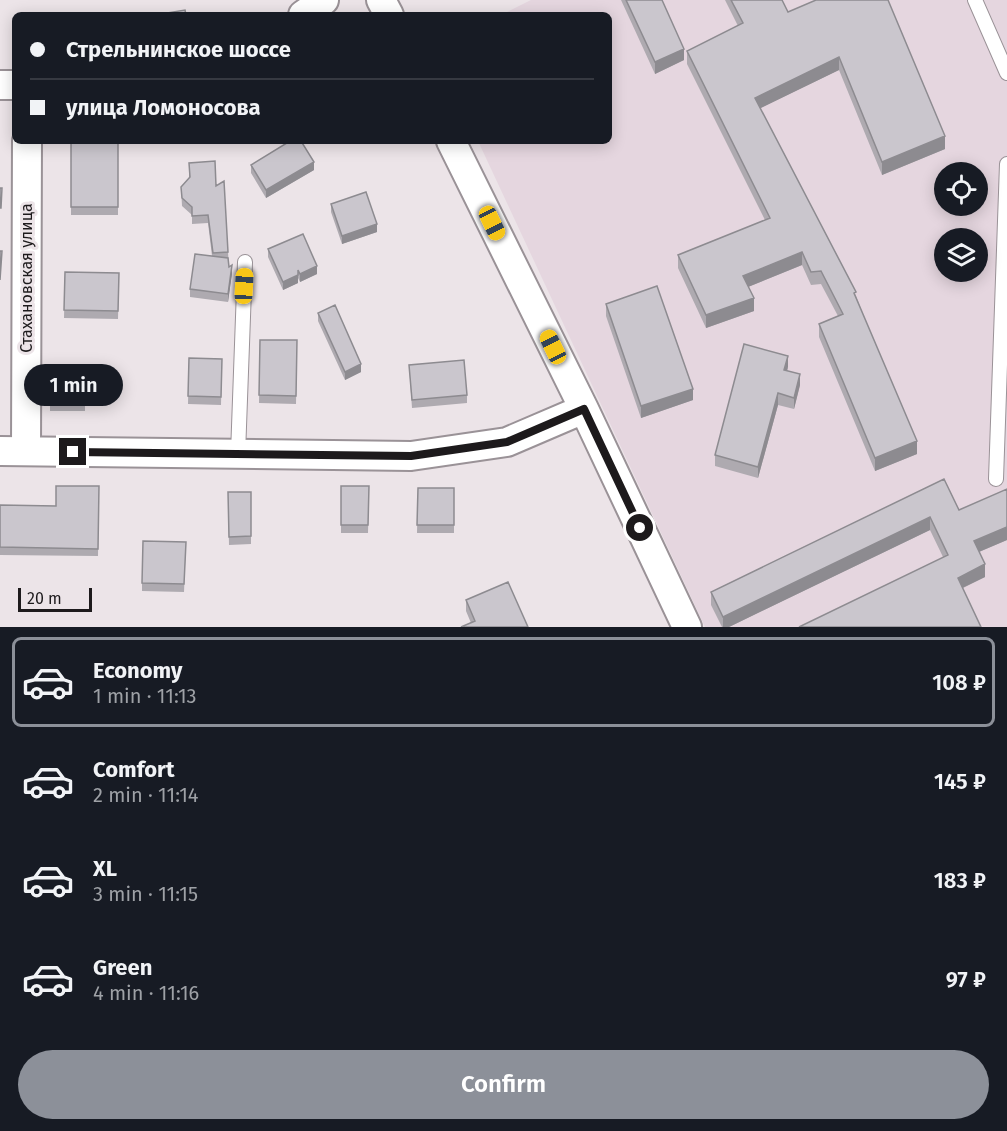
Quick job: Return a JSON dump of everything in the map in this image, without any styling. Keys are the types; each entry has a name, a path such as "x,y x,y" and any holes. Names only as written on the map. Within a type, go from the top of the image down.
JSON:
{"street":[{"path":"307,12 324,0"},
{"name":"Стахановская улица","path":"13,451 27,144"},
{"path":"452,144 584,409 687,627"},
{"path":"13,451 411,456 507,442 584,409"}],"lane":[{"path":"975,0 1007,73"},
{"path":"996,479 1007,164"},
{"path":"238,454 245,262"}],"shaded area":[{"path":"531,0 1007,0 1007,627 705,627 479,144 612,144 612,12 507,12"}],"building":[{"path":"626,0 662,0 684,49 655,62"},
{"path":"731,0 782,0 788,12 816,0 888,0 945,136 882,162 839,57 755,98 856,292 854,293 917,441 875,458 819,324 843,314 821,271 811,272 802,252 743,276 754,298 706,315 678,255 770,218 687,51 743,23"},
{"path":"71,144 118,144 118,207 71,207"},
{"path":"285,144 303,144 314,162 266,190 251,165"},
{"path":"215,161 216,186 224,181 228,252 213,253 208,215 192,216 192,207 182,198 181,187 190,177 189,163"},
{"path":"0,188 2,188 1,208 0,208"},
{"path":"366,192 377,224 342,236 331,204"},
{"path":"303,234 317,266 300,274 298,270 298,275 283,282 268,249"},
{"path":"0,251 2,251 0,280"},
{"path":"195,254 228,258 229,267 232,265 228,294 190,289"},
{"path":"65,272 119,273 118,311 64,310"},
{"path":"657,286 693,389 641,406 606,304"},
{"path":"335,305 361,364 345,372 318,313"},
{"path":"260,340 297,340 296,396 259,395"},
{"path":"744,344 788,356 784,370 800,374 794,398 778,393 758,467 715,455"},
{"path":"189,358 222,359 221,397 188,396"},
{"path":"464,360 467,395 412,400 409,365"},
{"path":"50,370 85,371 85,403 50,403"},
{"path":"944,479 959,510 1007,489 1007,527 974,541 985,564 958,578 981,627 799,627 948,555 930,517 723,617 711,592"},
{"path":"56,486 99,486 98,549 0,547 0,505 56,506"},
{"path":"341,486 369,486 368,525 341,525"},
{"path":"418,488 454,488 454,525 417,525"},
{"path":"228,492 251,492 251,536 229,537"},
{"path":"143,541 186,542 184,584 142,583"},
{"path":"508,582 528,627 461,627 475,621 466,600"}],"route":[{"path":"73,452 411,456 507,442 584,409 640,528"}]}
